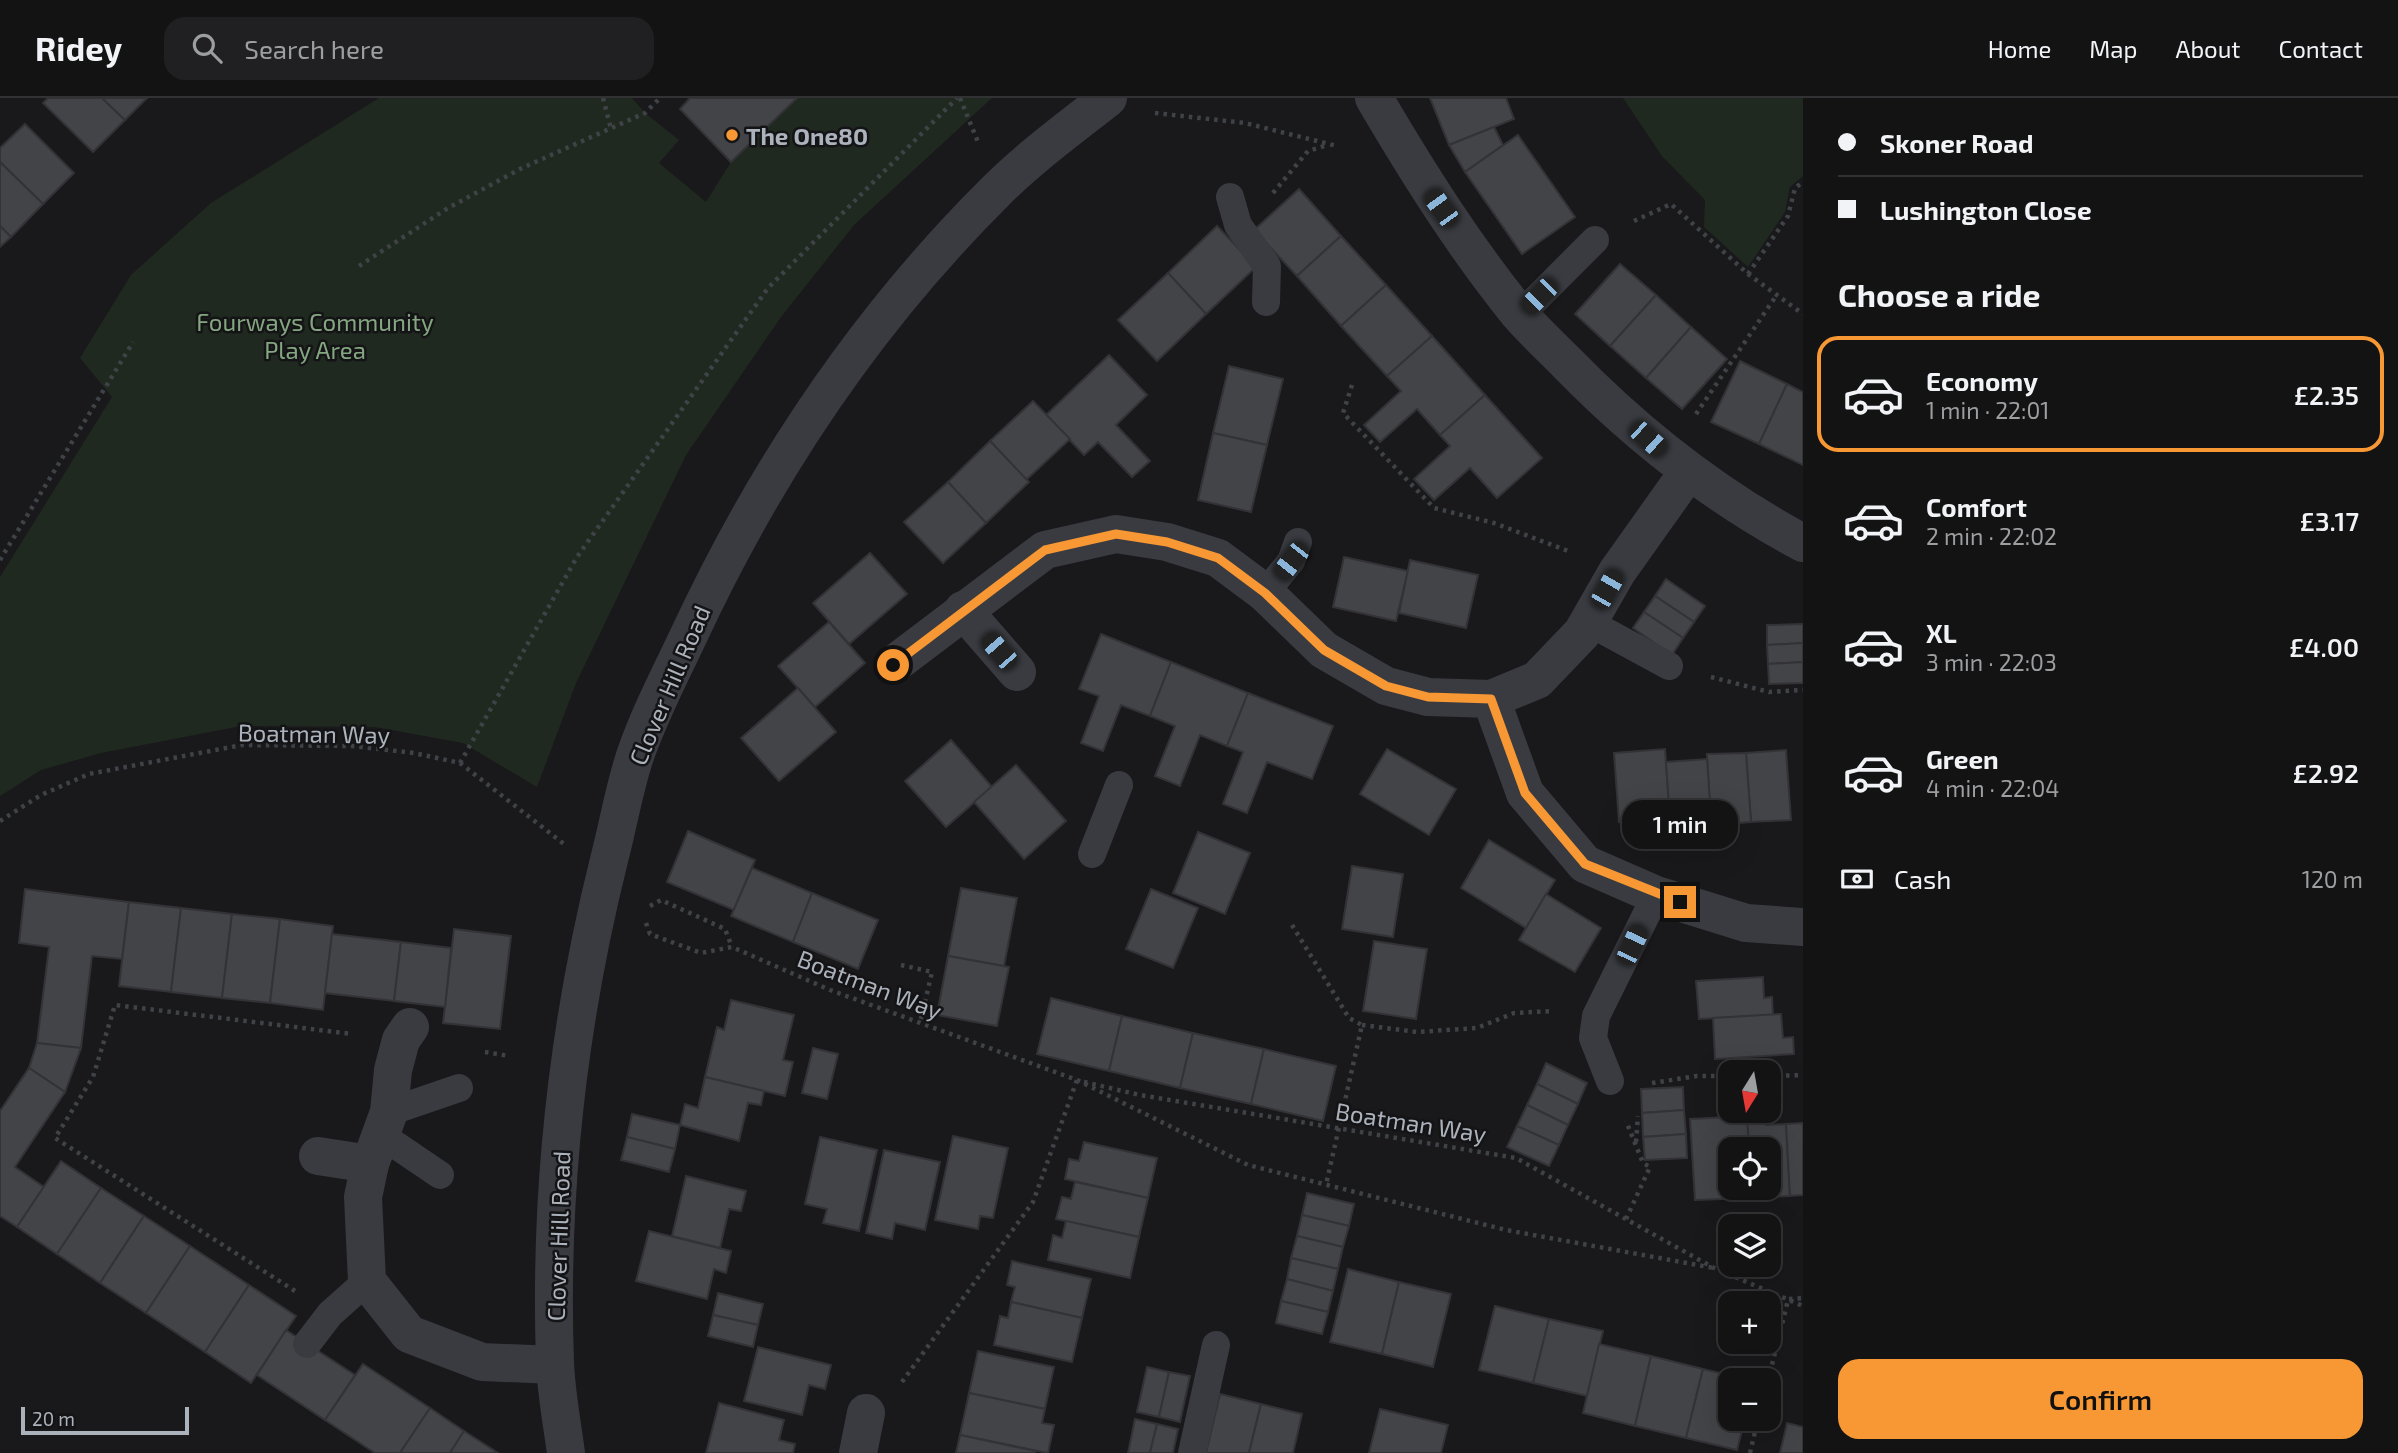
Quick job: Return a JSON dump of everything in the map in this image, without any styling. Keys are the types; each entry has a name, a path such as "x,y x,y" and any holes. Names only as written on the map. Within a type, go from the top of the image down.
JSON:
{"street":[{"path":"1374,98 1426,187 1520,315 1589,386 1678,464 1803,543"},
{"name":"Clover Hill Road","path":"566,1453 555,1365 555,1230 562,1121 575,1013 635,756 708,595 758,496 819,401 911,283 998,189 1106,100"},
{"path":"893,665 1045,550 1116,534 1167,542 1218,558 1265,593 1324,650 1386,686 1428,697 1491,699 1537,680 1588,622 1678,464"},
{"path":"963,610 1017,672"},
{"path":"1491,699 1525,793 1585,864 1656,895 1746,923 1803,927"},
{"path":"405,1034 393,1070 380,1137 363,1197 367,1281 409,1334 482,1362 555,1365"},
{"path":"318,1156 380,1137"},
{"path":"858,1453 866,1413"}],"lane":[{"path":"1230,197 1238,225 1267,266 1266,302"},
{"path":"1520,315 1595,240"},
{"path":"1265,593 1291,561 1298,542"},
{"path":"1588,622 1668,666"},
{"path":"1092,854 1119,785"},
{"path":"1610,1081 1593,1038 1596,1016 1656,895"},
{"path":"440,1175 380,1137 459,1088"},
{"path":"307,1344 330,1314 367,1281"},
{"path":"1192,1453 1216,1345"}],"path":[{"path":"603,98 611,129"},
{"path":"359,266 459,202 522,168 645,113 660,98"},
{"path":"460,763 577,557 768,288 957,98"},
{"path":"1106,100 1147,112 1245,123 1361,154 1394,133"},
{"path":"1238,225 1278,190 1308,151 1322,145 1337,146"},
{"path":"1748,274 1788,216 1795,188 1803,182"},
{"path":"1595,240 1671,204 1748,274 1803,314"},
{"path":"1678,464 1776,296"},
{"path":"0,560 133,342"},
{"path":"1352,386 1343,413 1434,508 1494,523 1617,572"},
{"path":"1668,666 1769,692 1803,690"},
{"name":"Boatman Way","path":"0,821 41,795 89,774 242,745 352,746 414,753 460,763 567,847"},
{"name":"Boatman Way","path":"732,947 725,929 661,900 641,911 650,934 701,953 732,947 830,990 1077,1080 1248,1165 1506,1230 1714,1268"},
{"path":"1292,925 1349,1018 1362,1025 1417,1031 1477,1028 1514,1013 1577,1009 1596,1016"},
{"path":"901,965 932,972 920,1023"},
{"path":"330,1314 55,1138 93,1077 115,1005 405,1034"},
{"path":"1326,1185 1362,1025"},
{"path":"482,1052 509,1056"},
{"path":"1782,1076 1803,1075"},
{"path":"1639,1084 1697,1076 1718,1076"},
{"path":"866,1413 906,1377 1033,1202 1077,1080"},
{"name":"Boatman Way","path":"1077,1080 1140,1095 1516,1158 1714,1268 1803,1306"},
{"path":"1610,1081 1643,1163 1650,1167 1626,1219"},
{"path":"1636,1146 1638,1109"},
{"path":"1771,1368 1788,1300 1803,1298"},
{"path":"1750,1453 1755,1431"}],"green space":[{"name":"Fourways Community Play Area","path":"379,98 632,98 645,113 679,140 659,163 706,202 731,162 797,98 992,98 854,225 781,317 686,455 576,683 537,787 463,743 375,727 241,726 101,753 41,770 0,796 0,577 112,397 80,358 131,275 211,203"},
{"path":"1623,98 1803,98 1803,176 1790,187 1785,212 1748,267 1704,227 1705,200 1662,156"}],"building":[{"path":"48,98 102,98 125,120 93,152 43,103"},
{"path":"102,98 147,98 125,120"},
{"name":"The One80","path":"690,98 797,98 731,162 680,109"},
{"path":"1430,98 1506,98 1514,119 1449,145"},
{"path":"25,124 74,173 43,204 0,162 0,148"},
{"path":"1494,127 1503,145 1465,172 1449,145"},
{"path":"1518,135 1575,217 1522,254 1465,172"},
{"path":"0,162 43,204 11,237 0,226"},
{"path":"1299,189 1341,236 1297,276 1254,230"},
{"path":"0,226 11,237 0,247"},
{"path":"1217,226 1256,267 1206,314 1168,273"},
{"path":"1341,236 1386,285 1341,326 1297,276"},
{"path":"1620,264 1656,295 1610,346 1575,314"},
{"path":"1168,273 1206,314 1157,361 1118,320"},
{"path":"1386,285 1432,336 1387,376 1341,326"},
{"path":"1656,295 1691,327 1646,378 1610,346"},
{"path":"1691,327 1727,359 1682,409 1646,378"},
{"path":"1432,336 1485,395 1440,435 1417,409 1380,442 1364,425 1401,391 1387,376"},
{"path":"1109,355 1147,395 1116,425 1150,461 1132,477 1098,442 1084,455 1046,415"},
{"path":"1740,361 1787,384 1759,444 1711,422"},
{"path":"1229,366 1283,379 1267,445 1213,433"},
{"path":"1787,384 1803,392 1803,465 1759,444"},
{"path":"1485,395 1542,458 1497,498 1470,468 1434,500 1414,479 1450,446 1440,435"},
{"path":"1033,401 1070,439 1026,480 990,441"},
{"path":"1213,433 1267,445 1251,512 1198,500"},
{"path":"990,441 1029,482 986,523 948,482"},
{"path":"948,482 986,523 943,563 904,522"},
{"path":"870,553 907,594 849,644 813,603"},
{"path":"1344,557 1408,571 1396,621 1333,607"},
{"path":"1410,560 1478,575 1466,628 1399,613"},
{"path":"1666,579 1705,606 1694,622 1655,596"},
{"path":"1655,596 1694,622 1683,638 1644,612"},
{"path":"1644,612 1683,638 1672,655 1633,628"},
{"path":"829,622 865,663 815,707 778,666"},
{"path":"1803,624 1803,643 1767,645 1767,625"},
{"path":"1101,634 1171,662 1150,716 1121,705 1103,751 1081,743 1099,696 1079,689"},
{"path":"1803,643 1803,662 1768,664 1767,645"},
{"path":"1171,662 1248,693 1227,746 1200,735 1180,786 1155,776 1175,726 1150,716"},
{"path":"1803,662 1803,683 1769,684 1768,664"},
{"path":"798,688 836,732 779,781 741,738"},
{"path":"1248,693 1333,726 1312,779 1267,762 1247,813 1223,804 1243,752 1227,746"},
{"path":"951,740 992,787 946,827 905,781"},
{"path":"1387,749 1456,789 1429,835 1360,794"},
{"path":"1665,749 1670,819 1619,822 1614,753"},
{"path":"1786,750 1791,820 1751,822 1746,753"},
{"path":"1746,753 1751,822 1711,825 1707,754"},
{"path":"1707,759 1712,832 1671,834 1666,762"},
{"path":"1016,765 1066,821 1024,859 974,802"},
{"path":"688,831 755,860 734,910 667,882"},
{"path":"1198,832 1250,853 1225,914 1173,893"},
{"path":"1489,840 1555,880 1526,928 1461,888"},
{"path":"1352,866 1403,874 1393,937 1342,929"},
{"path":"752,868 812,893 793,942 731,916"},
{"path":"961,888 1017,898 1004,966 948,956"},
{"path":"25,889 129,902 122,959 92,956 81,1048 37,1043 49,947 19,943"},
{"path":"1151,889 1198,908 1173,968 1126,949"},
{"path":"812,893 878,920 858,969 793,942"},
{"path":"1546,894 1601,928 1575,972 1519,940"},
{"path":"129,902 181,908 171,992 119,986"},
{"path":"181,908 232,914 222,998 171,992"},
{"path":"232,914 280,919 270,1003 222,998"},
{"path":"280,919 333,926 323,1010 270,1003"},
{"path":"454,929 511,936 500,1029 443,1023"},
{"path":"332,934 401,942 394,1001 325,993"},
{"path":"1374,941 1427,949 1416,1019 1363,1011"},
{"path":"401,942 451,948 445,1007 394,1001"},
{"path":"948,956 1009,967 997,1026 937,1015"},
{"path":"1763,977 1764,998 1772,997 1773,1015 1699,1019 1696,981"},
{"path":"1051,998 1122,1016 1109,1071 1037,1054"},
{"path":"731,1000 794,1015 783,1060 793,1062 785,1096 705,1077 717,1027 724,1030"},
{"path":"1781,1014 1783,1038 1793,1037 1794,1054 1715,1059 1713,1018"},
{"path":"1122,1016 1193,1033 1180,1088 1109,1071"},
{"path":"1193,1033 1264,1049 1251,1104 1180,1088"},
{"path":"37,1043 81,1048 65,1092 29,1068"},
{"path":"813,1048 838,1054 827,1099 802,1093"},
{"path":"1264,1049 1336,1066 1323,1121 1251,1104"},
{"path":"1546,1063 1587,1083 1578,1104 1537,1084"},
{"path":"29,1068 65,1092 15,1167 44,1187 17,1227 0,1216 0,1111"},
{"path":"705,1077 764,1091 761,1105 748,1103 739,1141 680,1125 685,1104 698,1108"},
{"path":"1537,1084 1578,1104 1568,1125 1527,1105"},
{"path":"1683,1087 1684,1110 1642,1113 1641,1089"},
{"path":"1527,1105 1568,1125 1559,1145 1517,1126"},
{"path":"1684,1110 1686,1134 1643,1137 1642,1113"},
{"path":"632,1114 680,1125 675,1149 627,1137"},
{"path":"1718,1118 1718,1124 1747,1124 1748,1137 1718,1137 1718,1199 1695,1200 1690,1119"},
{"path":"1803,1123 1803,1195 1790,1196 1786,1124"},
{"path":"1747,1124 1786,1124 1790,1196 1781,1196 1781,1137 1748,1137"},
{"path":"1517,1126 1559,1145 1549,1166 1507,1147"},
{"path":"1686,1134 1687,1158 1645,1160 1643,1137"},
{"path":"953,1136 1008,1148 993,1218 980,1216 978,1229 935,1220"},
{"path":"627,1137 675,1149 669,1172 621,1160"},
{"path":"820,1137 877,1150 859,1231 823,1223 827,1209 805,1204"},
{"path":"1084,1142 1157,1158 1148,1198 1065,1179 1069,1159 1079,1161"},
{"path":"884,1150 940,1162 925,1230 895,1223 892,1239 866,1233"},
{"path":"61,1161 101,1188 57,1254 17,1227"},
{"path":"686,1176 746,1191 741,1211 729,1209 720,1248 672,1236"},
{"path":"1075,1182 1148,1198 1139,1237 1056,1219 1062,1197 1071,1199"},
{"path":"101,1188 144,1216 100,1283 57,1254"},
{"path":"1307,1193 1354,1204 1349,1226 1302,1215"},
{"path":"1302,1215 1349,1226 1343,1247 1297,1236"},
{"path":"144,1216 190,1246 146,1313 100,1283"},
{"path":"1066,1221 1139,1237 1130,1278 1048,1260 1053,1235 1062,1238"},
{"path":"649,1231 731,1251 726,1273 714,1269 707,1299 636,1281"},
{"path":"1297,1236 1343,1247 1338,1269 1291,1258"},
{"path":"190,1246 249,1285 205,1352 146,1313"},
{"path":"1291,1258 1338,1269 1333,1291 1287,1279"},
{"path":"1012,1261 1091,1279 1082,1318 1011,1302 1015,1287 1007,1285"},
{"path":"1348,1269 1399,1282 1382,1354 1330,1342"},
{"path":"1287,1279 1333,1291 1328,1312 1281,1301"},
{"path":"1399,1282 1451,1294 1433,1367 1382,1354"},
{"path":"249,1285 296,1316 251,1383 205,1352"},
{"path":"718,1293 763,1304 758,1325 713,1315"},
{"path":"1281,1301 1328,1312 1322,1334 1276,1323"},
{"path":"1011,1302 1082,1318 1072,1362 994,1345 1000,1316 1008,1318"},
{"path":"1495,1306 1549,1319 1533,1383 1479,1370"},
{"path":"713,1315 758,1325 753,1347 708,1336"},
{"path":"1549,1319 1603,1331 1587,1396 1533,1383"},
{"path":"286,1330 355,1375 325,1420 257,1375"},
{"path":"1599,1344 1651,1356 1635,1426 1583,1413"},
{"path":"758,1347 831,1365 825,1389 809,1385 802,1415 744,1401"},
{"path":"978,1351 1054,1367 1045,1409 969,1393"},
{"path":"1651,1356 1703,1369 1686,1438 1635,1426"},
{"path":"363,1364 430,1408 400,1453 375,1453 325,1420"},
{"path":"1147,1367 1169,1372 1159,1417 1137,1412"},
{"path":"1703,1369 1718,1373 1718,1431 1742,1431 1737,1450 1686,1438"},
{"path":"1169,1372 1190,1376 1180,1422 1159,1417"},
{"path":"969,1393 1045,1409 1042,1423 1054,1425 1048,1453 960,1435"},
{"path":"1220,1394 1261,1404 1249,1453 1206,1453"},
{"path":"719,1403 784,1420 779,1440 795,1444 793,1453 706,1453"},
{"path":"1261,1404 1302,1414 1293,1453 1249,1453"},
{"path":"430,1408 464,1431 450,1453 400,1453"},
{"path":"1380,1409 1448,1425 1441,1453 1369,1453"},
{"path":"1135,1419 1157,1424 1150,1453 1128,1453"},
{"path":"1787,1423 1803,1427 1803,1453 1780,1453"},
{"path":"1157,1424 1178,1429 1173,1453 1150,1453"},
{"path":"464,1431 498,1453 450,1453"},
{"path":"960,1435 1035,1451 1035,1453 956,1453"}],"place":[{"name":"The One80","path":"732,135"}],"route":[{"path":"893,665 1045,550 1116,534 1167,542 1218,558 1265,593 1324,650 1386,686 1428,697 1491,699 1525,793 1585,864 1656,895 1680,902"}]}
